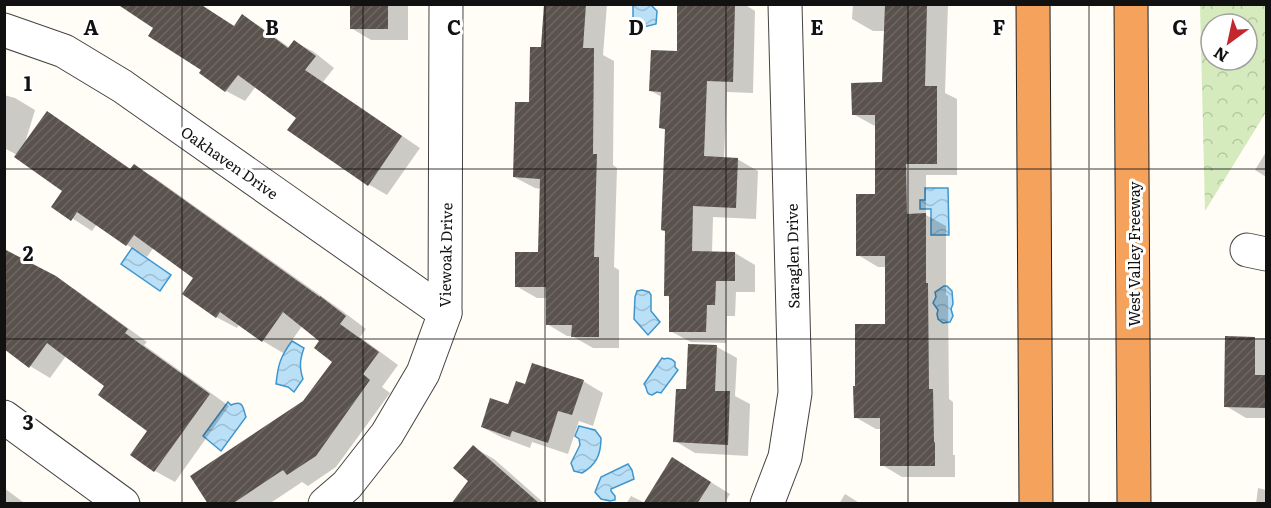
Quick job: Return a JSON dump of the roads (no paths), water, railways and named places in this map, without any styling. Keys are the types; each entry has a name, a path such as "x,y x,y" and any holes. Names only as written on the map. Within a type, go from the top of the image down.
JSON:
{"highway":[{"path":"1033,4 1036,504"},
{"name":"West Valley Freeway","path":"1131,4 1134,504"}],"street":[{"name":"Viewoak Drive","path":"325,504 347,485 387,434 423,373 445,313 446,4"},
{"name":"Saraglen Drive","path":"767,504 785,457 795,393 785,4"},
{"name":"Oakhaven Drive","path":"4,30 64,51 122,86 445,313"},
{"path":"4,417 123,504"}],"water":[{"path":"633,5 651,5 657,11 656,24 644,27 641,24 638,25 633,19"},
{"path":"925,188 948,188 949,235 931,235 931,209 920,209 920,200 925,200"},
{"path":"132,248 171,275 160,291 121,264"},
{"path":"944,286 952,291 953,316 950,322 943,323 938,319 938,310 933,303 936,297 935,292"},
{"path":"642,290 651,295 651,311 660,322 648,335 634,319 635,297 637,291"},
{"path":"292,341 304,348 300,363 303,379 294,392 288,387 276,384 280,361"},
{"path":"662,358 673,360 678,370 661,393 657,392 652,395 647,392 644,384"},
{"path":"228,402 231,405 241,404 246,417 221,451 203,436"},
{"path":"579,426 595,430 601,438 597,459 582,473 574,471 571,463 580,445 579,439 575,436"},
{"path":"628,464 634,479 611,489 615,500 601,499 595,492 601,477"}]}
